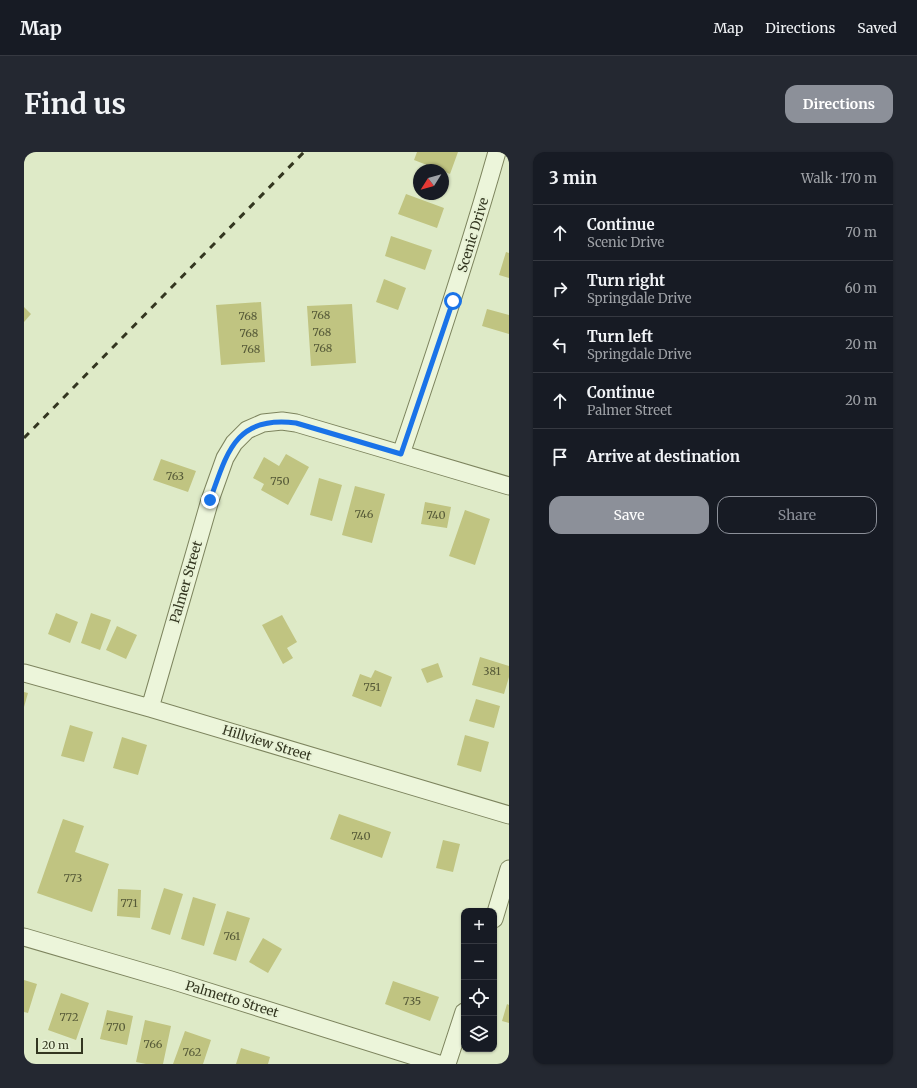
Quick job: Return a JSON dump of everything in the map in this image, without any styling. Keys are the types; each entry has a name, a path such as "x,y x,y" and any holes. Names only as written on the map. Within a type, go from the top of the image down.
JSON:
{"street":[{"name":"Scenic Drive","path":"401,454 453,301 497,152"},
{"name":"Palmer Street","path":"150,708 210,500 225,458 234,443 247,430 264,423 282,421 296,423 509,486"},
{"name":"Hillview Street","path":"24,673 150,708 509,815"},
{"path":"497,909 509,869"},
{"name":"Palmetto Street","path":"24,937 171,980 439,1064"},
{"path":"447,1064 463,1016"}],"building":[{"path":"417,152 458,152 450,174 449,164 424,164 414,160"},
{"path":"406,194 413,197 413,200 422,200 444,208 437,228 398,214"},
{"path":"391,236 432,250 425,270 385,256"},
{"path":"506,252 509,253 509,278 499,275"},
{"path":"384,279 406,288 398,310 376,302"},
{"path":"261,302 265,362 221,365 216,305"},
{"path":"352,304 356,363 311,366 307,306"},
{"path":"24,307 31,314 24,322"},
{"path":"487,309 509,315 509,334 482,326"},
{"path":"286,454 309,467 288,505 261,490 264,484 253,478 264,457 279,466"},
{"path":"161,459 196,471 188,492 153,480"},
{"path":"319,478 342,485 332,521 310,515"},
{"path":"355,486 385,494 372,543 342,535"},
{"path":"425,502 451,507 447,528 421,524"},
{"path":"465,510 490,519 475,565 449,556"},
{"path":"56,613 78,622 70,643 48,634"},
{"path":"91,613 111,620 100,650 81,643"},
{"path":"282,615 297,642 287,648 293,658 283,664 262,625"},
{"path":"117,626 137,635 126,659 106,650"},
{"path":"480,657 509,666 509,677 504,694 472,685"},
{"path":"438,663 443,677 427,683 421,669"},
{"path":"375,670 392,677 381,707 352,696 360,674 371,678"},
{"path":"24,692 28,693 24,707"},
{"path":"476,699 500,706 494,728 469,721"},
{"path":"70,725 93,732 84,762 61,756"},
{"path":"465,735 489,742 481,772 457,765"},
{"path":"122,737 147,745 138,775 113,768"},
{"path":"339,814 391,832 382,858 330,839"},
{"path":"63,819 84,826 75,852 109,864 92,912 37,893"},
{"path":"443,840 460,844 453,872 436,868"},
{"path":"164,888 183,894 170,935 151,929"},
{"path":"118,889 141,890 140,918 117,916"},
{"path":"193,897 216,904 204,946 181,939"},
{"path":"227,911 250,918 236,961 213,954"},
{"path":"263,938 282,949 268,973 249,962"},
{"path":"24,980 37,984 28,1013 24,1012"},
{"path":"393,981 439,997 430,1021 385,1004"},
{"path":"61,993 89,1003 76,1040 48,1030"},
{"path":"507,1004 509,1005 509,1023 502,1021"},
{"path":"107,1010 133,1016 127,1045 100,1039"},
{"path":"145,1020 171,1026 163,1064 146,1064 136,1062"},
{"path":"185,1031 211,1040 203,1064 173,1064"},
{"path":"241,1048 270,1057 268,1064 236,1064"}],"railway":[{"path":"24,438 304,152"}],"route":[{"path":"210,500 225,458 234,443 247,430 264,423 282,421 296,423 401,454 453,301"}]}
